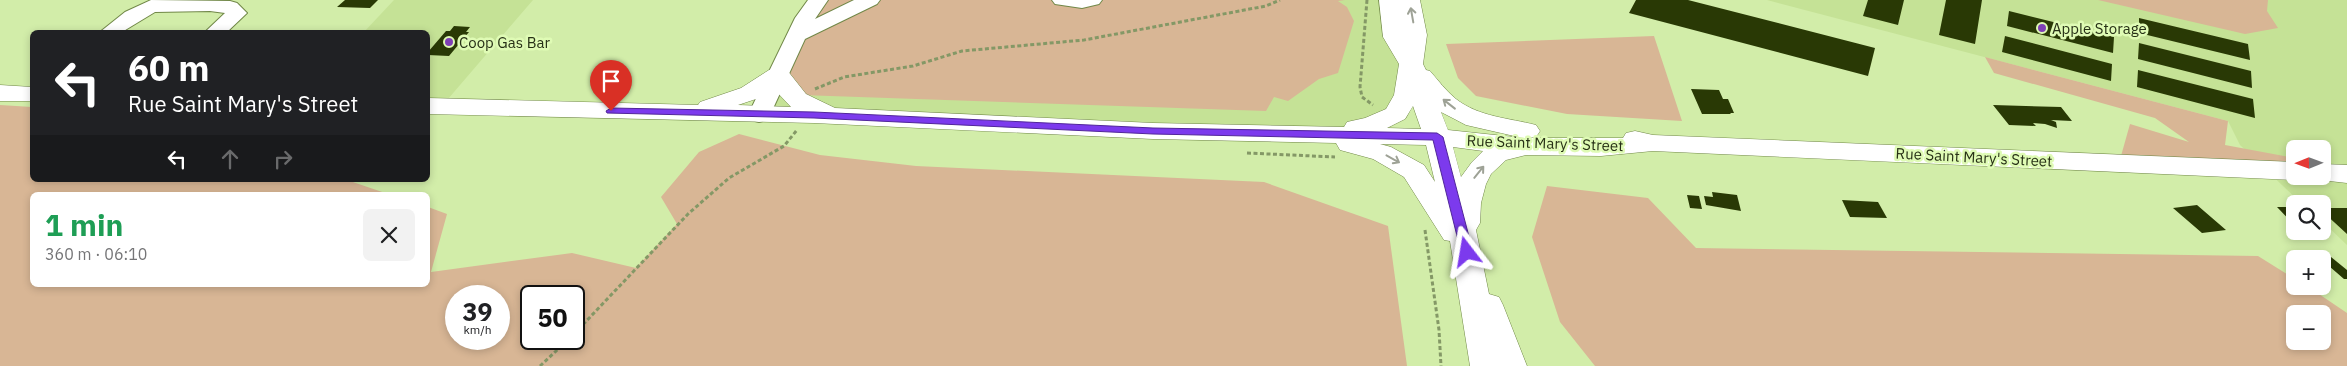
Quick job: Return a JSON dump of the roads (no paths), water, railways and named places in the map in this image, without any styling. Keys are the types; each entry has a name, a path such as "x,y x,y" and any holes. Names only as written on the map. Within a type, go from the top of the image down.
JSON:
{"main road":[{"path":"1390,0 1396,37 1412,65 1437,137 1467,252 1486,366"},
{"path":"1314,135 1372,125 1396,114 1407,95 1412,65 1415,35 1409,0"},
{"path":"1412,65 1448,105 1466,115 1529,138"},
{"path":"686,113 724,104 745,95 778,75 789,95 805,106 840,118"},
{"path":"0,93 30,93"},
{"name":"Rue Saint Mary's Street","path":"430,106 759,115 1153,131 1437,137 1476,144 1529,138 1613,148 1653,143 2286,171"},
{"path":"1314,135 1382,153 1414,171 1467,252 1512,366"},
{"path":"1467,252 1466,201 1476,173 1498,154 1529,138"},
{"path":"2331,173 2347,174"}],"lane":[{"path":"759,115 805,18 818,0"},
{"path":"796,36 870,0"},
{"path":"1062,0 1082,2 1092,0"},
{"path":"113,30 150,6 210,5 230,7 237,13 217,30"}],"place":[{"name":"Apple Storage","path":"2042,28"},
{"name":"Coop Gas Bar","path":"449,42"}]}
